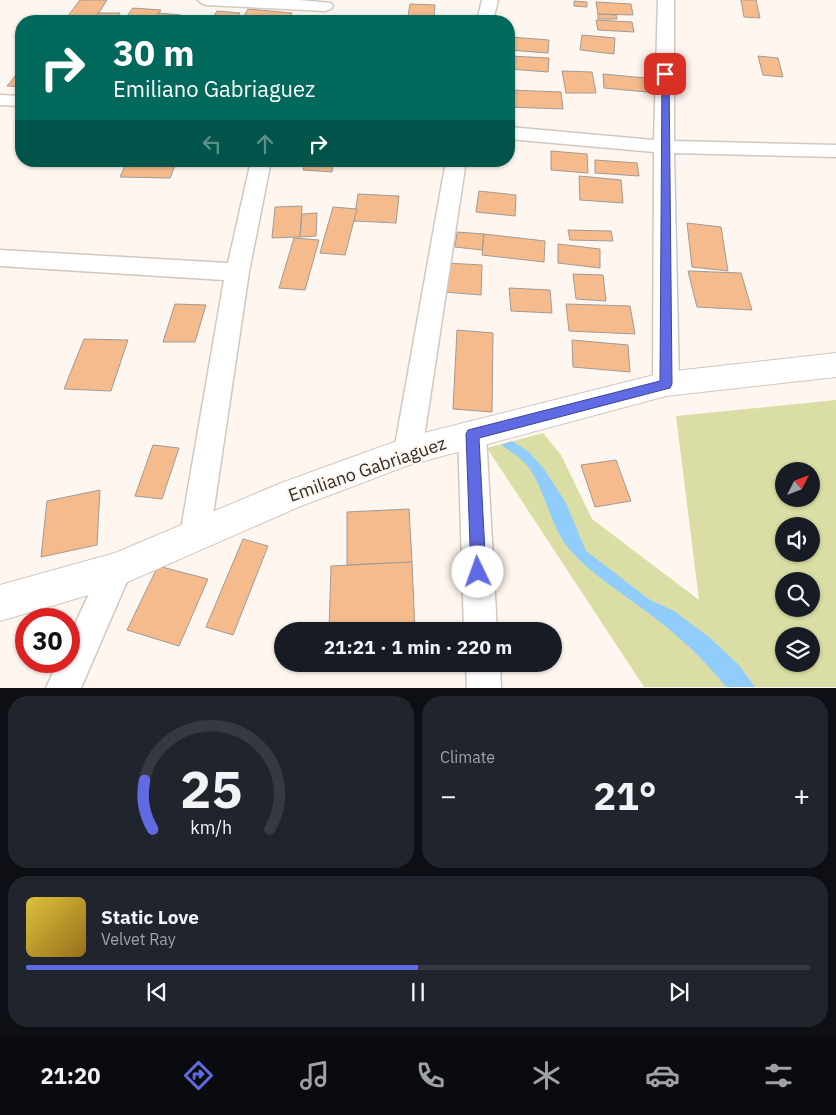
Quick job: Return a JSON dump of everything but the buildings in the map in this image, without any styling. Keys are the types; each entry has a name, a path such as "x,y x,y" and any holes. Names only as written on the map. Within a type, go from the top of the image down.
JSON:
{"main road":[{"name":"Emiliano Gabriaguez","path":"0,603 116,570 292,494 408,451 666,384 836,365"}],"street":[{"path":"206,0 327,3 321,15"},
{"path":"486,15 490,0"},
{"path":"666,0 664,147 666,384"},
{"path":"0,100 15,101"},
{"path":"515,134 664,147 836,151"},
{"path":"195,535 237,272 260,167"},
{"path":"408,451 455,167"},
{"path":"0,258 237,272"},
{"path":"472,434 481,622"},
{"path":"63,688 116,570"},
{"path":"483,672 484,688"}],"green space":[{"path":"836,400 836,687 644,687 487,448 543,433 561,455 592,519 699,600 676,416"}],"water":[{"path":"512,441 529,452 544,469 566,503 586,551 650,600 674,611 709,637 738,664 755,687 726,687 678,636 596,575 578,559 558,532 532,472 522,460 501,445"}],"route":[{"path":"478,572 472,434 666,384 665,74"}]}
